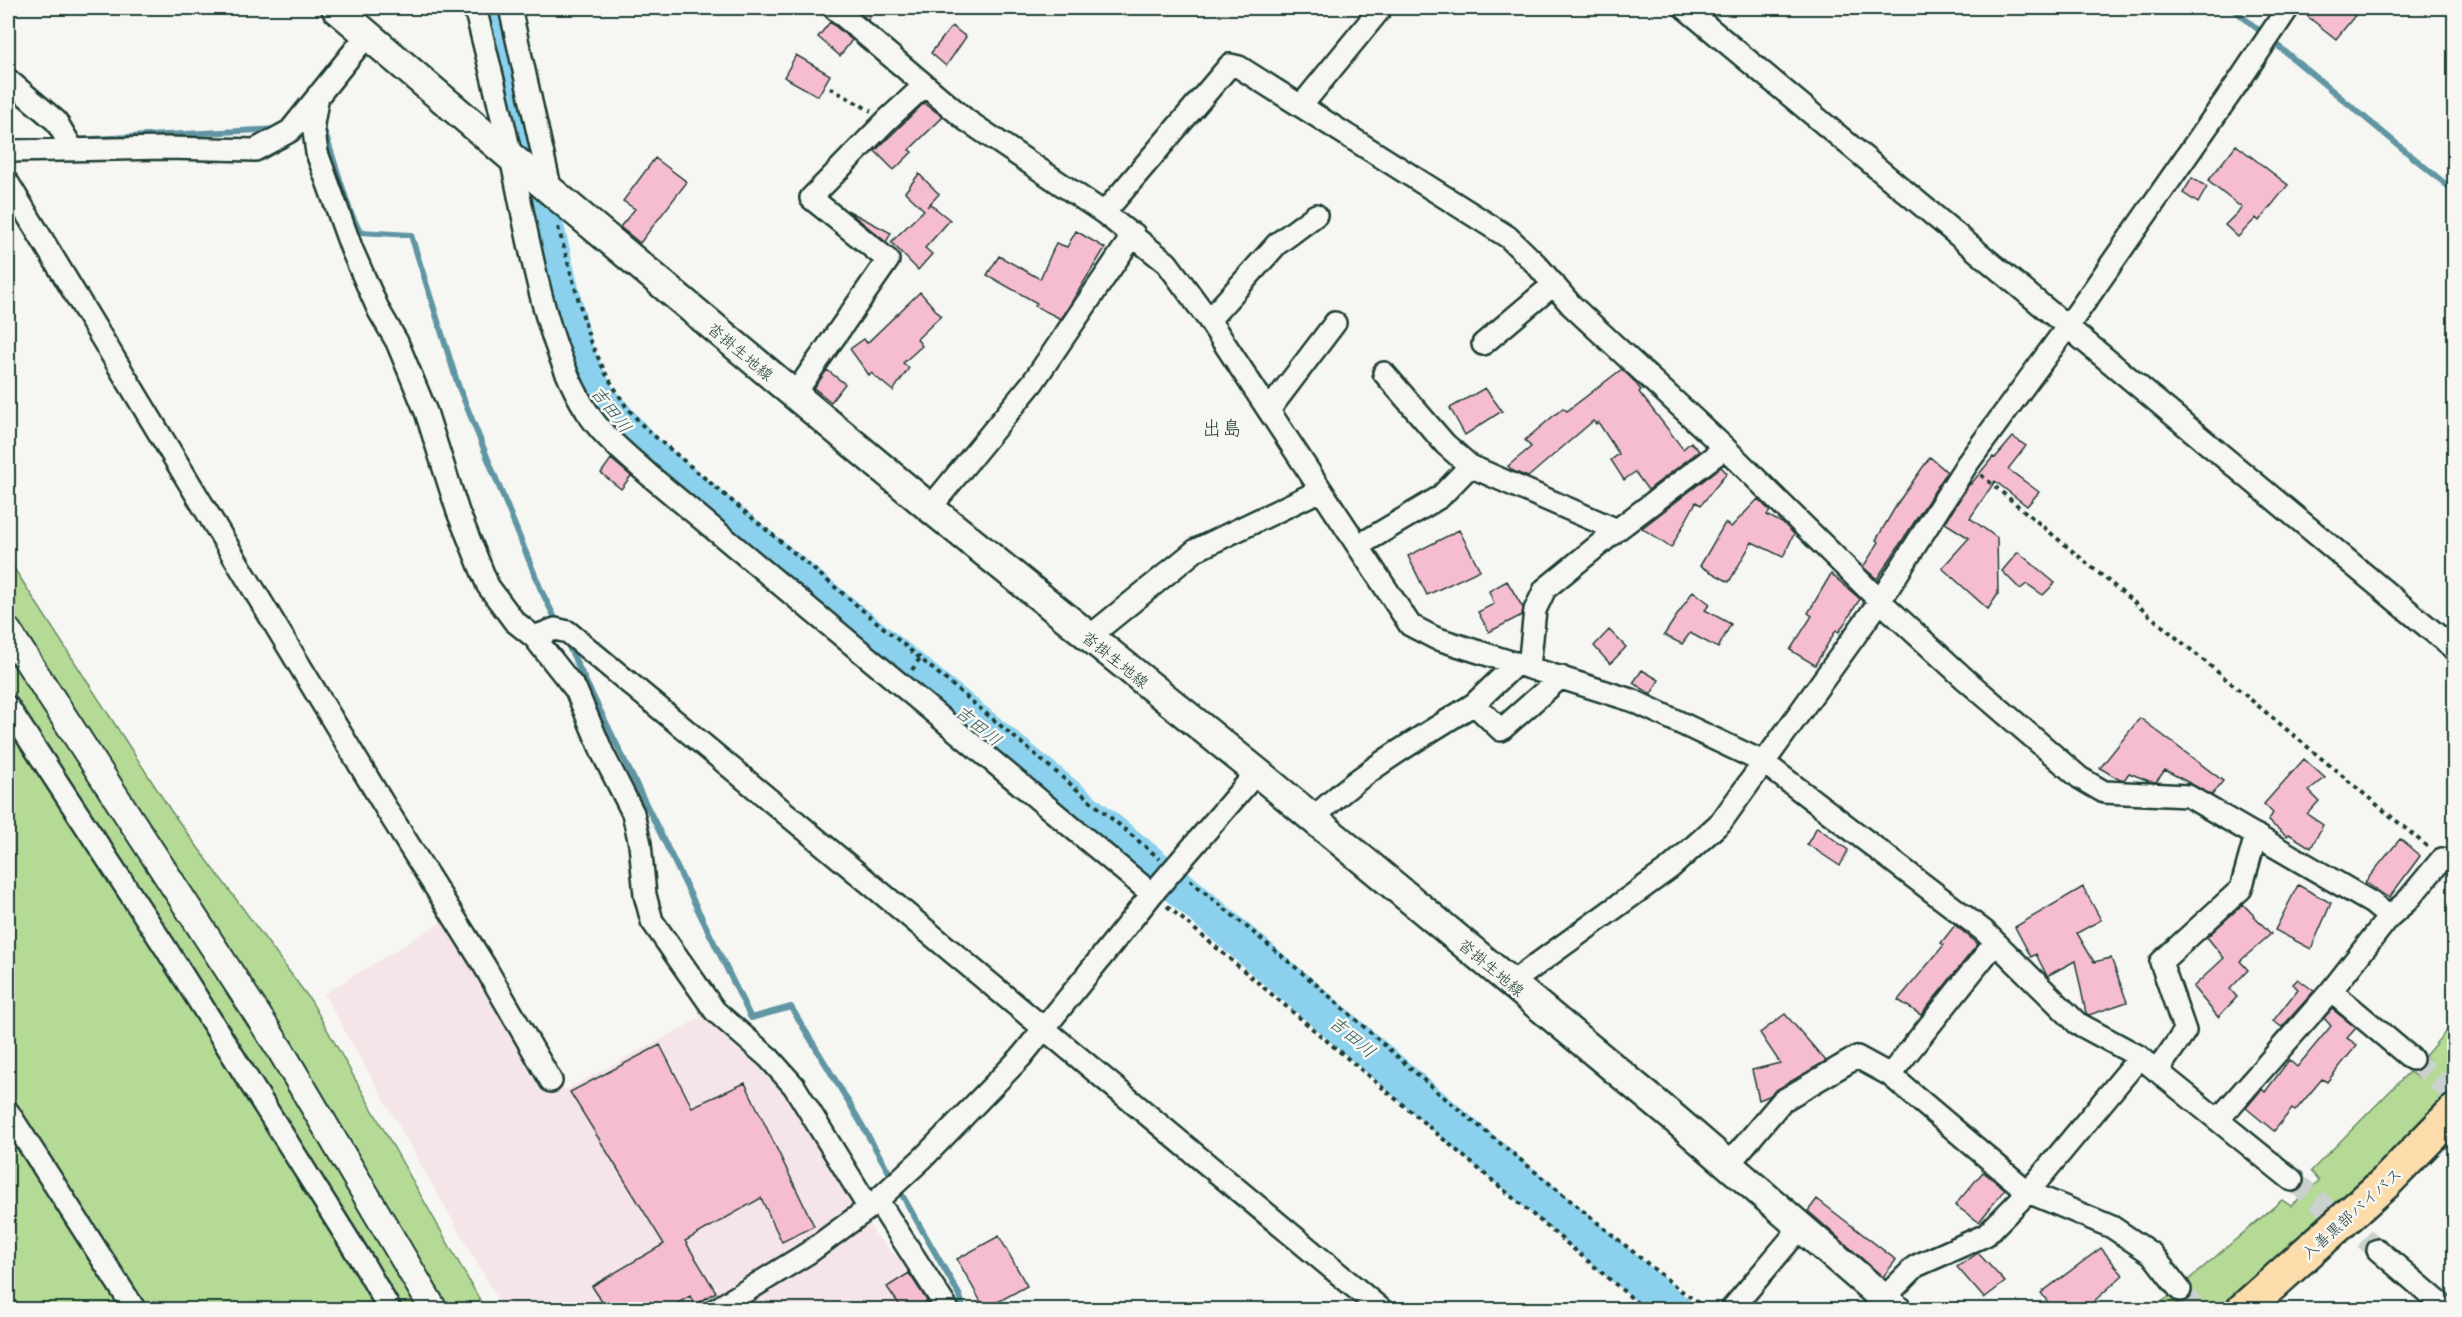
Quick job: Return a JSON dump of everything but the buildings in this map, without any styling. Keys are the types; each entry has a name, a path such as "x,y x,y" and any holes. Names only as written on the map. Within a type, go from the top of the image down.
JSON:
{"highway":[{"name":"入善黒部バイパス","path":"2243,1310 2385,1183 2454,1112"}],"main road":[{"name":"沓掛生地線","path":"336,8 794,395 1257,772 1728,1165 1890,1304"}],"street":[{"path":"475,8 512,158 534,265 552,330 568,379 593,419 613,442 649,475 1153,893"},
{"path":"510,8 550,191"},
{"path":"834,8 966,120 1134,234 1167,263 1209,320 1410,625 1435,638 1561,676 1634,701 1763,762 1984,931 2077,1023 2140,1057 2292,1180"},
{"path":"1301,106 1381,8"},
{"path":"1685,8 2454,649"},
{"path":"1510,983 1670,868 1721,822 1880,601 1967,464 2068,326 2288,8"},
{"path":"8,150 72,148 255,150 290,131 368,34"},
{"path":"1104,213 1230,65 1239,67 1508,237 1572,305 1725,448 1880,601 1965,679 2080,778 2104,792 2188,796 2372,903 2390,917"},
{"path":"8,80 56,121 72,148"},
{"path":"794,395 888,260 812,198 887,120 925,85"},
{"path":"318,95 313,124 317,153 352,250 379,310 397,342 426,412 458,512 488,586 514,621 534,637 576,690 603,754 633,813 640,844 645,896 652,921 715,1011 770,1058 794,1086 948,1310"},
{"path":"8,183 365,776 484,965 551,1081"},
{"path":"1209,320 1277,244 1316,215"},
{"path":"930,508 1033,382 1134,234"},
{"path":"1483,344 1554,284"},
{"path":"1269,410 1335,323"},
{"path":"1384,373 1444,444 1470,466 1617,530"},
{"path":"1313,819 1326,804 1378,765 1474,704 1523,665 1535,610 1545,589 1617,530 1725,448"},
{"path":"1358,546 1440,497 1470,466"},
{"path":"1089,637 1196,550 1321,490"},
{"path":"534,637 555,629 568,632 1382,1310"},
{"path":"8,631 281,1051 434,1310"},
{"path":"1474,704 1501,730 1561,676"},
{"path":"8,707 165,947 351,1243 390,1310"},
{"path":"716,1310 807,1253 874,1205 923,1158 1044,1029 1153,893 1257,772"},
{"path":"2157,1071 2185,1031 2162,962 2241,889 2256,835"},
{"path":"2218,1120 2442,859"},
{"path":"1890,1075 1995,943"},
{"path":"2331,991 2412,1059"},
{"path":"1728,1165 1782,1101 1857,1057 1890,1075 2028,1192 2112,1227 2152,1254 2180,1290"},
{"path":"1890,1304 1916,1266 1986,1236 2028,1192 2140,1057"},
{"path":"8,1112 135,1310"},
{"path":"1731,1310 1801,1227"},
{"path":"2378,1250 2448,1310"}],"path":[{"path":"830,88 887,120"},
{"path":"550,191 561,240 590,341 627,408 646,429 1164,862 1176,867 1318,986 1435,1090 1675,1286 1708,1310"},
{"path":"1967,464 2442,859"},
{"path":"1153,893 1646,1310"}],"shaded area":[{"path":"461,910 565,1090 708,1014 782,1081 874,1233 903,1264 937,1309 503,1309 324,994"}],"green space":[{"path":"8,559 171,811 311,1001 485,1309 8,1309"},
{"path":"2454,1022 2454,1086 2366,1178 2221,1309 2150,1310 2170,1296 2178,1305 2193,1294 2186,1282 2282,1200 2291,1206 2319,1181 2311,1171 2409,1072 2421,1079 2433,1065 2425,1056"}],"waterway":[{"name":"吉田川","path":"494,8 576,353 597,396 647,453 1182,890 1460,1130 1674,1310"},
{"path":"2232,8 2454,191"},
{"path":"74,140 279,129"},
{"path":"320,132 325,133 350,211 360,232 411,235 458,385 541,590 558,624"},
{"path":"565,639 751,1018 791,1007 851,1106 960,1296 964,1310"}],"tunnel":[{"path":"2412,1059 2454,1094"},
{"path":"2292,1180 2378,1250"},
{"path":"2180,1290 2197,1310"}],"district":[{"name":"出島","path":"1222,427"}]}
